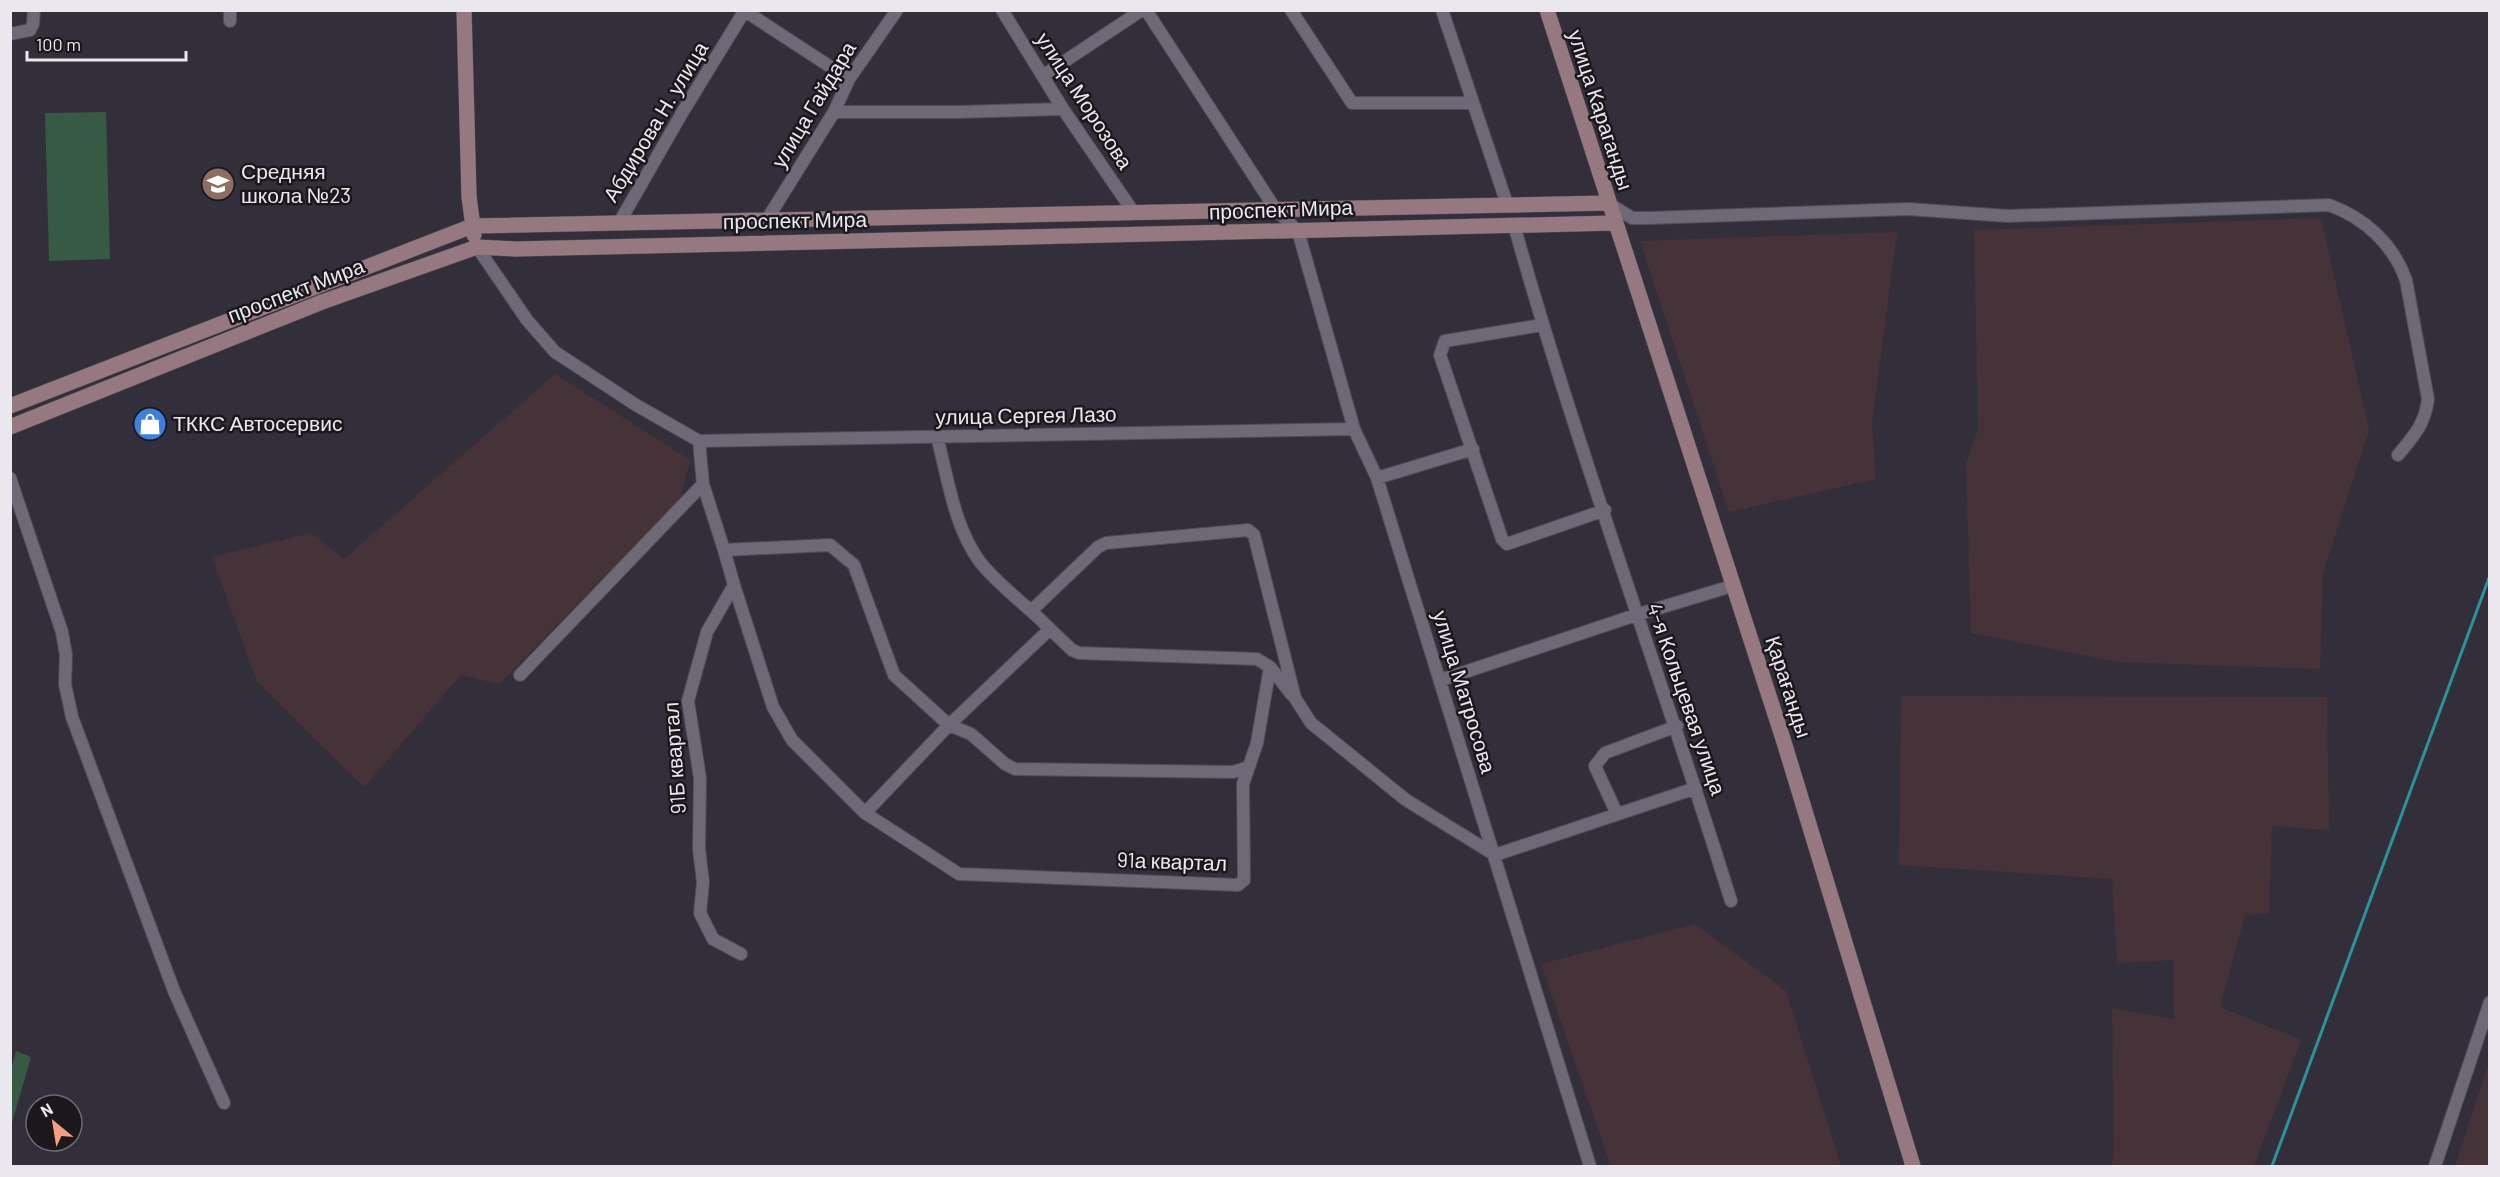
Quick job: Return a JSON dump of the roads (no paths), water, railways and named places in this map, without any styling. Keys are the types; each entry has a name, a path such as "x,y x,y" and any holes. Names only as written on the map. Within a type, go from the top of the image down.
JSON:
{"main road":[{"path":"464,10 472,226 477,247"},
{"name":"улица Караганды","path":"1547,10 1615,223"},
{"name":"проспект Мира","path":"10,406 472,226 1608,203"},
{"name":"проспект Мира","path":"10,427 322,302 477,247 516,249 1615,223"},
{"name":"Қарағанды","path":"1615,223 1784,742 1913,1167"}],"street":[{"name":"улица Гайдара","path":"766,221 834,112 849,79 897,10"},
{"name":"улица Морозова","path":"1002,10 1063,109 1134,213"},
{"path":"1044,75 1144,10 1276,210 1298,231"},
{"path":"1290,10 1352,103 1472,103"},
{"path":"1442,10 1506,204"},
{"path":"10,34 30,30 34,11"},
{"path":"745,11 849,79"},
{"name":"Абдирова Н. улица","path":"619,223 682,113 745,11"},
{"path":"834,112 1063,109"},
{"path":"1608,203 1632,218"},
{"path":"1615,223 1632,218 1711,218 1908,210 2008,216 2329,205 2366,223 2385,242 2401,266 2406,280 2428,399 2426,416 2419,431 2398,454"},
{"name":"4-я Кольцевая улица","path":"1514,225 1542,324 1605,510 1636,615 1677,726 1731,901"},
{"name":"улица Матросова","path":"1298,231 1354,429 1377,478 1590,1167"},
{"path":"477,247 527,320 555,351 636,405 699,441 703,484 773,707 792,740 865,813 949,725 1050,629"},
{"path":"1542,324 1445,340 1440,355 1502,539 1507,544 1605,510"},
{"name":"улица Сергея Лазо","path":"699,441 1354,429"},
{"path":"937,437 956,511 968,543 986,568 1072,650 1079,653 1257,659 1270,666 1311,723 1352,759 1406,800 1495,855 1696,788"},
{"path":"1377,478 1473,448"},
{"path":"10,478 62,632 66,655 65,684 72,717 174,991 224,1103"},
{"path":"520,675 703,484"},
{"path":"1032,610 1098,547 1106,543 1248,531 1254,535 1295,698"},
{"path":"724,550 830,545 854,565 894,675 949,725 971,734 1005,764 1016,769 1233,772 1249,767 1261,725 1270,666"},
{"name":"91Б квартал","path":"734,585 707,632 688,701 700,778 699,849 703,882 700,913 713,939 741,954"},
{"path":"1441,680 1636,615 1732,586"},
{"path":"1617,814 1595,766 1599,759 1605,753 1677,726"},
{"name":"91а квартал","path":"865,813 959,873 1238,885 1244,880 1241,805 1243,784 1249,767"},
{"path":"2435,1167 2490,1002"}],"waterway":[{"path":"2272,1166 2490,575"}],"place":[{"name":"Средняя школа №23","path":"218,184"},
{"name":"ТККС Автосервис","path":"150,424"}]}
